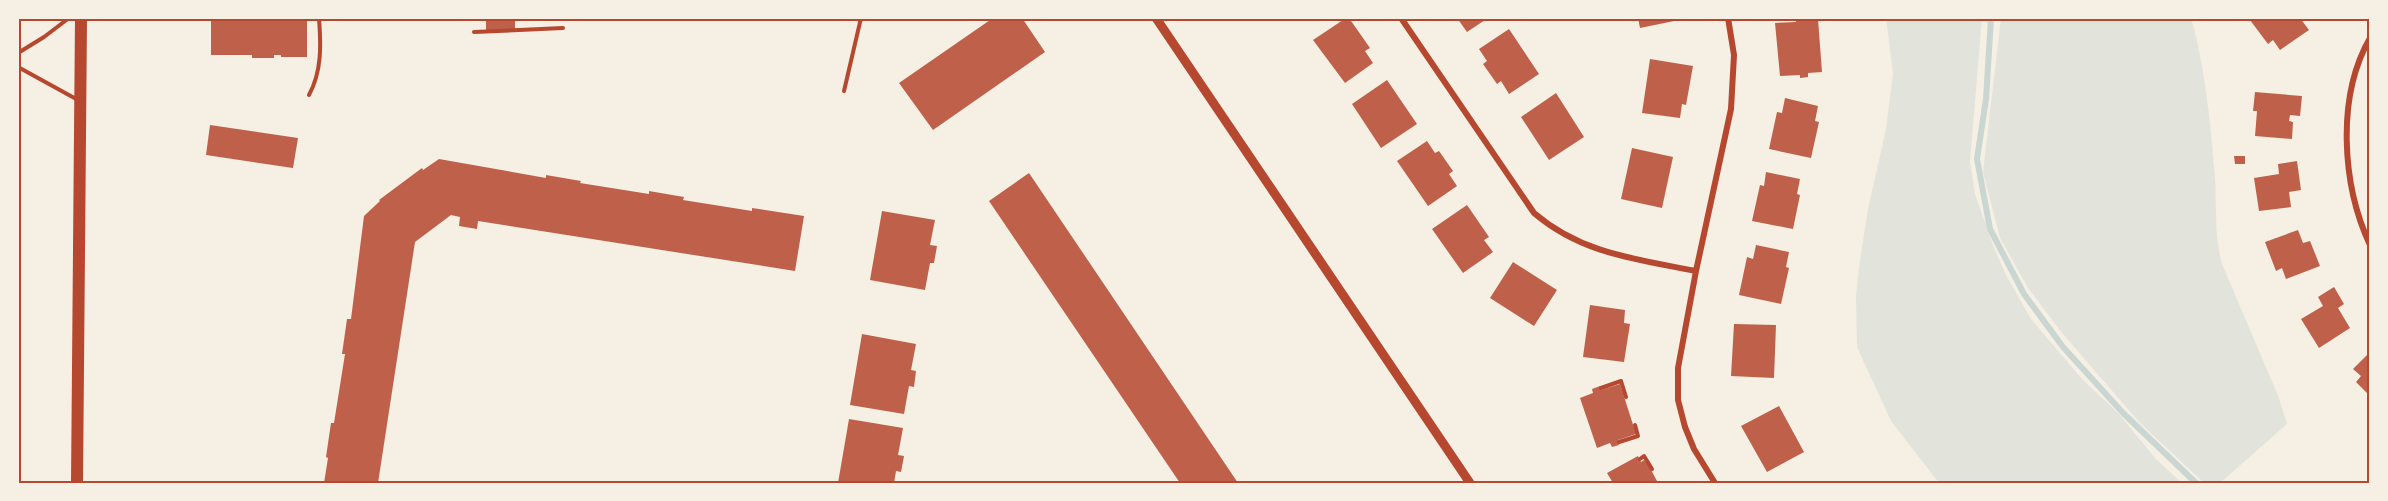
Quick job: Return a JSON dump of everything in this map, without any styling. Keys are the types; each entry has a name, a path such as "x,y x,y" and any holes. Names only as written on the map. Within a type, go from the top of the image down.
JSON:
{"main road":[{"path":"77,483 81,18"}],"street":[{"path":"1156,18 1470,483"},
{"path":"1401,18 1534,213 1551,228 1601,252 1696,271"},
{"path":"1715,483 1694,448 1685,427 1678,400 1677,368 1731,109 1734,55 1728,18"},
{"path":"2370,38 2357,70 2351,100 2347,161 2350,187 2359,219 2370,245"}],"lane":[{"path":"18,53 69,18"},
{"path":"309,94 318,79 321,42 319,18"},
{"path":"844,91 861,18"},
{"path":"474,32 563,28"},
{"path":"18,67 81,102"}],"path":[{"path":"1600,388 1621,381 1626,396"},
{"path":"1619,442 1638,436 1635,425"},
{"path":"1640,459 1644,456 1652,469"}],"shaded area":[{"path":"1886,18 1982,18 1970,161 1975,194 1994,248 2006,275 2031,319 2082,379 2118,413 2156,459 2182,483 1939,483 1891,421 1857,347 1856,297 1868,209 1886,129 1893,74"},
{"path":"2001,18 2191,18 2204,76 2215,178 2219,253 2279,398 2287,424 2220,483 2204,483 2140,423 2062,333 2028,288 2000,238 1983,172"}],"building":[{"path":"211,18 307,18 307,57 274,55 274,58 252,58 252,55 211,55"},
{"path":"486,18 515,18 515,32 486,32"},
{"path":"993,18 1022,18 1045,52 933,130 899,83"},
{"path":"1349,18 1370,48 1365,51 1373,63 1345,83 1313,40"},
{"path":"1457,18 1488,18 1467,32"},
{"path":"1638,18 1684,18 1684,19 1640,28"},
{"path":"1796,18 1818,19 1822,72 1808,73 1808,77 1780,76 1775,23 1796,22"},
{"path":"2253,18 2300,18 2309,30 2280,50 2273,40 2268,44 2250,20"},
{"path":"1509,29 1539,74 1509,94 1501,81 1497,84 1483,64 1487,61 1479,49"},
{"path":"1650,59 1693,66 1686,105 1682,104 1680,118 1642,113"},
{"path":"1387,80 1417,124 1381,148 1352,104"},
{"path":"2255,92 2302,96 2300,116 2290,115 2289,121 2293,122 2292,139 2255,136 2257,111 2253,111"},
{"path":"1556,93 1584,137 1549,160 1521,117"},
{"path":"1785,98 1818,106 1815,121 1819,122 1811,158 1769,149 1777,112 1782,113"},
{"path":"210,125 298,138 293,168 206,155"},
{"path":"1427,141 1435,153 1439,151 1453,171 1449,174 1457,186 1428,206 1397,161"},
{"path":"1632,148 1673,157 1662,208 1621,199"},
{"path":"2234,156 2245,156 2245,164 2235,164"},
{"path":"439,159 546,178 546,175 649,194 649,191 684,197 683,200 752,211 752,208 804,216 795,271 478,221 477,229 459,226 460,217 451,215 415,242 378,483 324,483 331,423 334,423 345,354 342,354 347,319 351,319 364,216 379,200 422,168 423,170"},
{"path":"2297,161 2301,190 2289,192 2291,207 2259,211 2254,178 2279,174 2278,164"},
{"path":"1766,172 1800,179 1797,194 1800,195 1793,229 1752,221 1760,185 1764,186"},
{"path":"1029,173 1238,483 1180,483 989,201"},
{"path":"1467,205 1489,237 1484,240 1493,252 1463,273 1432,229"},
{"path":"882,211 935,220 930,245 937,246 934,263 930,263 925,290 870,280"},
{"path":"2298,230 2303,243 2310,241 2320,266 2286,279 2282,268 2276,271 2265,242"},
{"path":"1756,245 1789,252 1786,267 1789,268 1781,304 1739,295 1747,257 1753,259"},
{"path":"1513,262 1557,290 1534,326 1490,298"},
{"path":"2334,287 2344,304 2338,308 2350,328 2319,348 2301,319 2323,306 2318,297"},
{"path":"1590,305 1625,310 1624,323 1630,324 1624,362 1583,357"},
{"path":"1734,324 1776,325 1774,378 1731,376"},
{"path":"862,334 916,344 911,370 916,371 914,387 909,386 904,414 850,405"},
{"path":"2370,352 2370,396 2356,382 2361,376 2353,369"},
{"path":"1620,384 1636,434 1618,440 1619,445 1612,447 1610,443 1597,448 1580,398 1593,393 1592,389 1600,386 1601,390"},
{"path":"1779,406 1804,452 1767,472 1741,426"},
{"path":"849,419 903,428 898,455 904,456 901,472 896,471 894,483 838,483"},
{"path":"1638,456 1641,462 1644,460 1649,466 1658,483 1613,483 1607,473"}],"waterway":[{"path":"1991,18 1986,99 1977,159 1990,229 2024,294 2063,347 2124,414 2196,483"}]}
